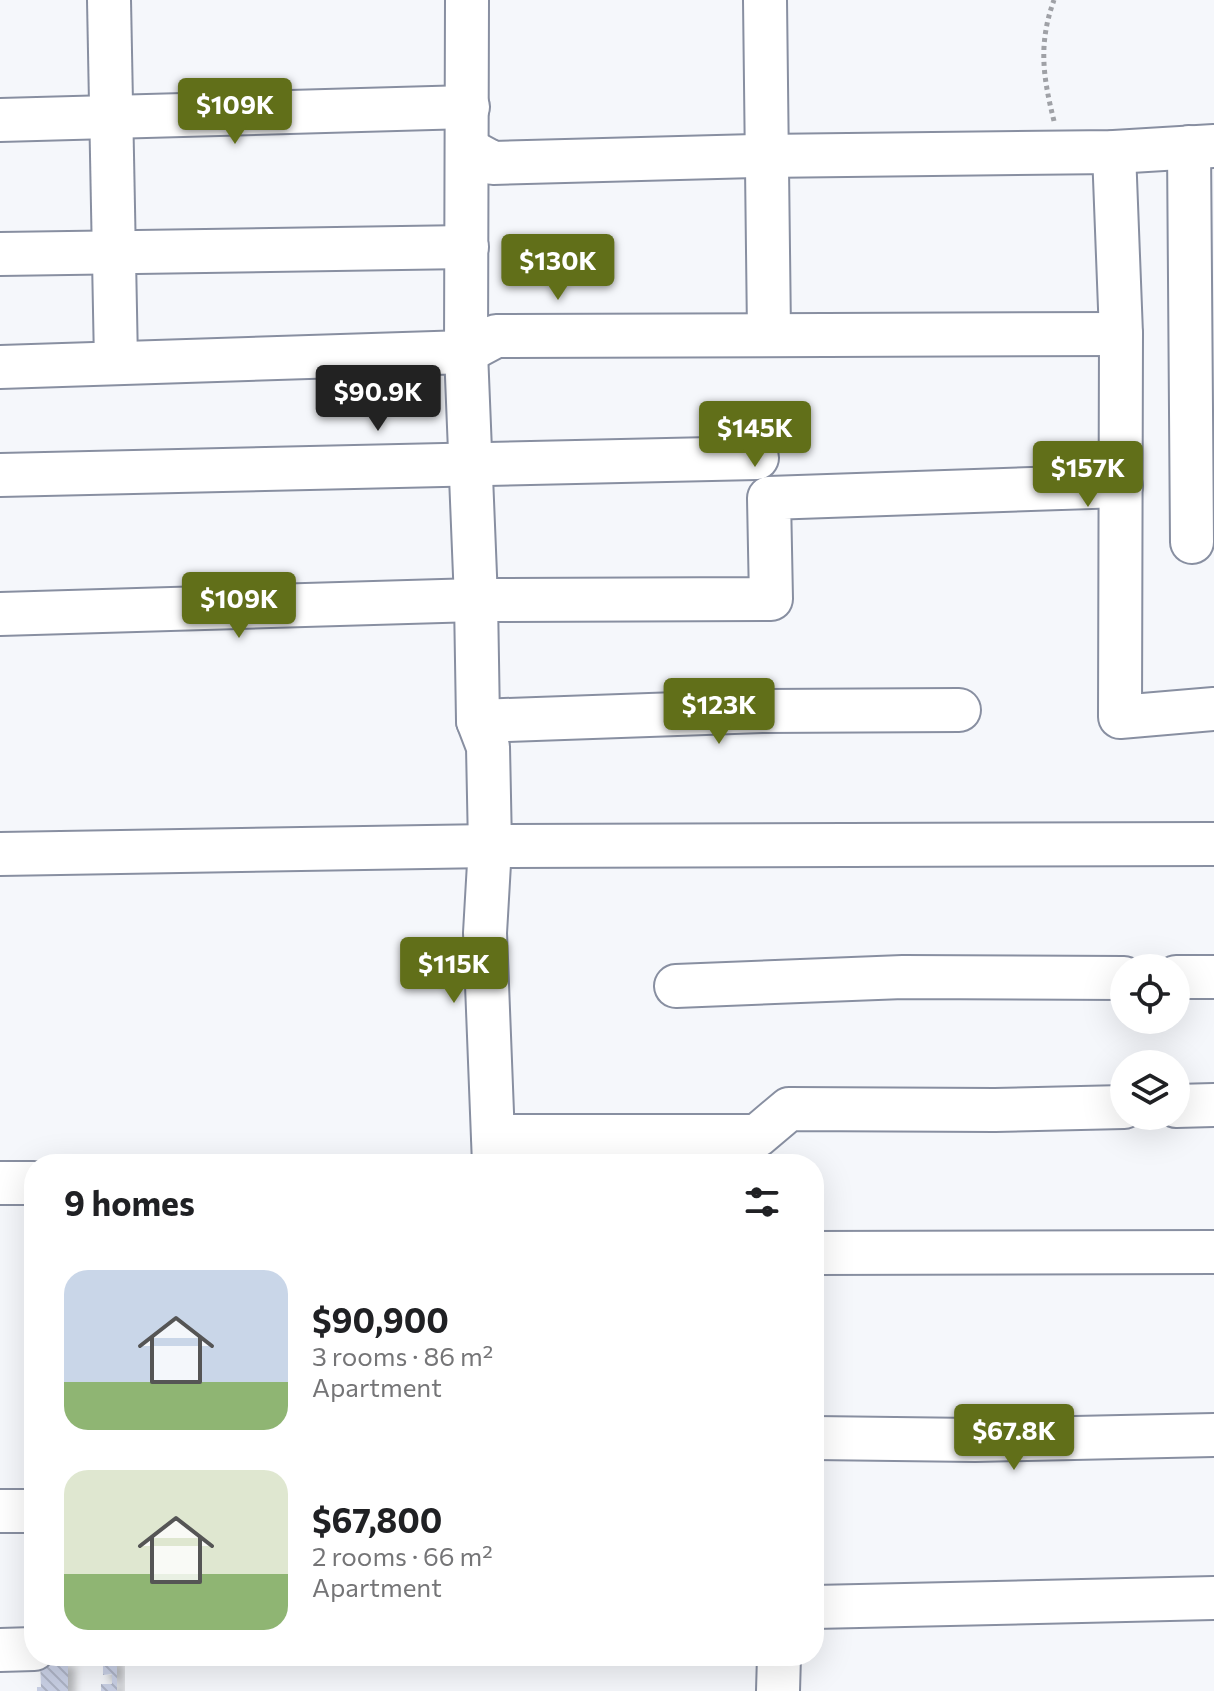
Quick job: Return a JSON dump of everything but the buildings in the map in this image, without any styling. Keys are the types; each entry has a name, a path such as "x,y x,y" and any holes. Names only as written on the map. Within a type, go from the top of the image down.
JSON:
{"street":[{"path":"109,0 116,362"},
{"path":"467,0 466,352 478,721 488,747 490,846 485,933 494,1150 757,1136 789,1109 1110,1107"},
{"path":"765,0 769,333"},
{"path":"0,120 468,107"},
{"path":"467,149 493,163 1114,152 1201,146 1192,542"},
{"path":"1114,152 1121,334 1120,717 1214,709"},
{"path":"0,254 467,247"},
{"path":"0,367 466,352 496,336 1121,334"},
{"path":"0,475 757,458"},
{"path":"0,614 476,600 771,599 769,498 1121,486"},
{"path":"478,721 762,711 959,710"},
{"path":"0,854 490,846 1214,844"},
{"path":"676,986 903,977 1110,978"},
{"path":"1190,977 1214,977"},
{"path":"1190,1106 1214,1105"},
{"path":"0,1183 24,1183"},
{"path":"824,1253 1214,1252"},
{"path":"824,1438 975,1440 1214,1435"},
{"path":"0,1511 24,1511"},
{"path":"824,1607 1214,1598"},
{"path":"0,1650 24,1649"},
{"path":"778,1691 779,1666"}],"path":[{"path":"1054,0 1046,22 1042,56 1054,124 1062,128"}]}
